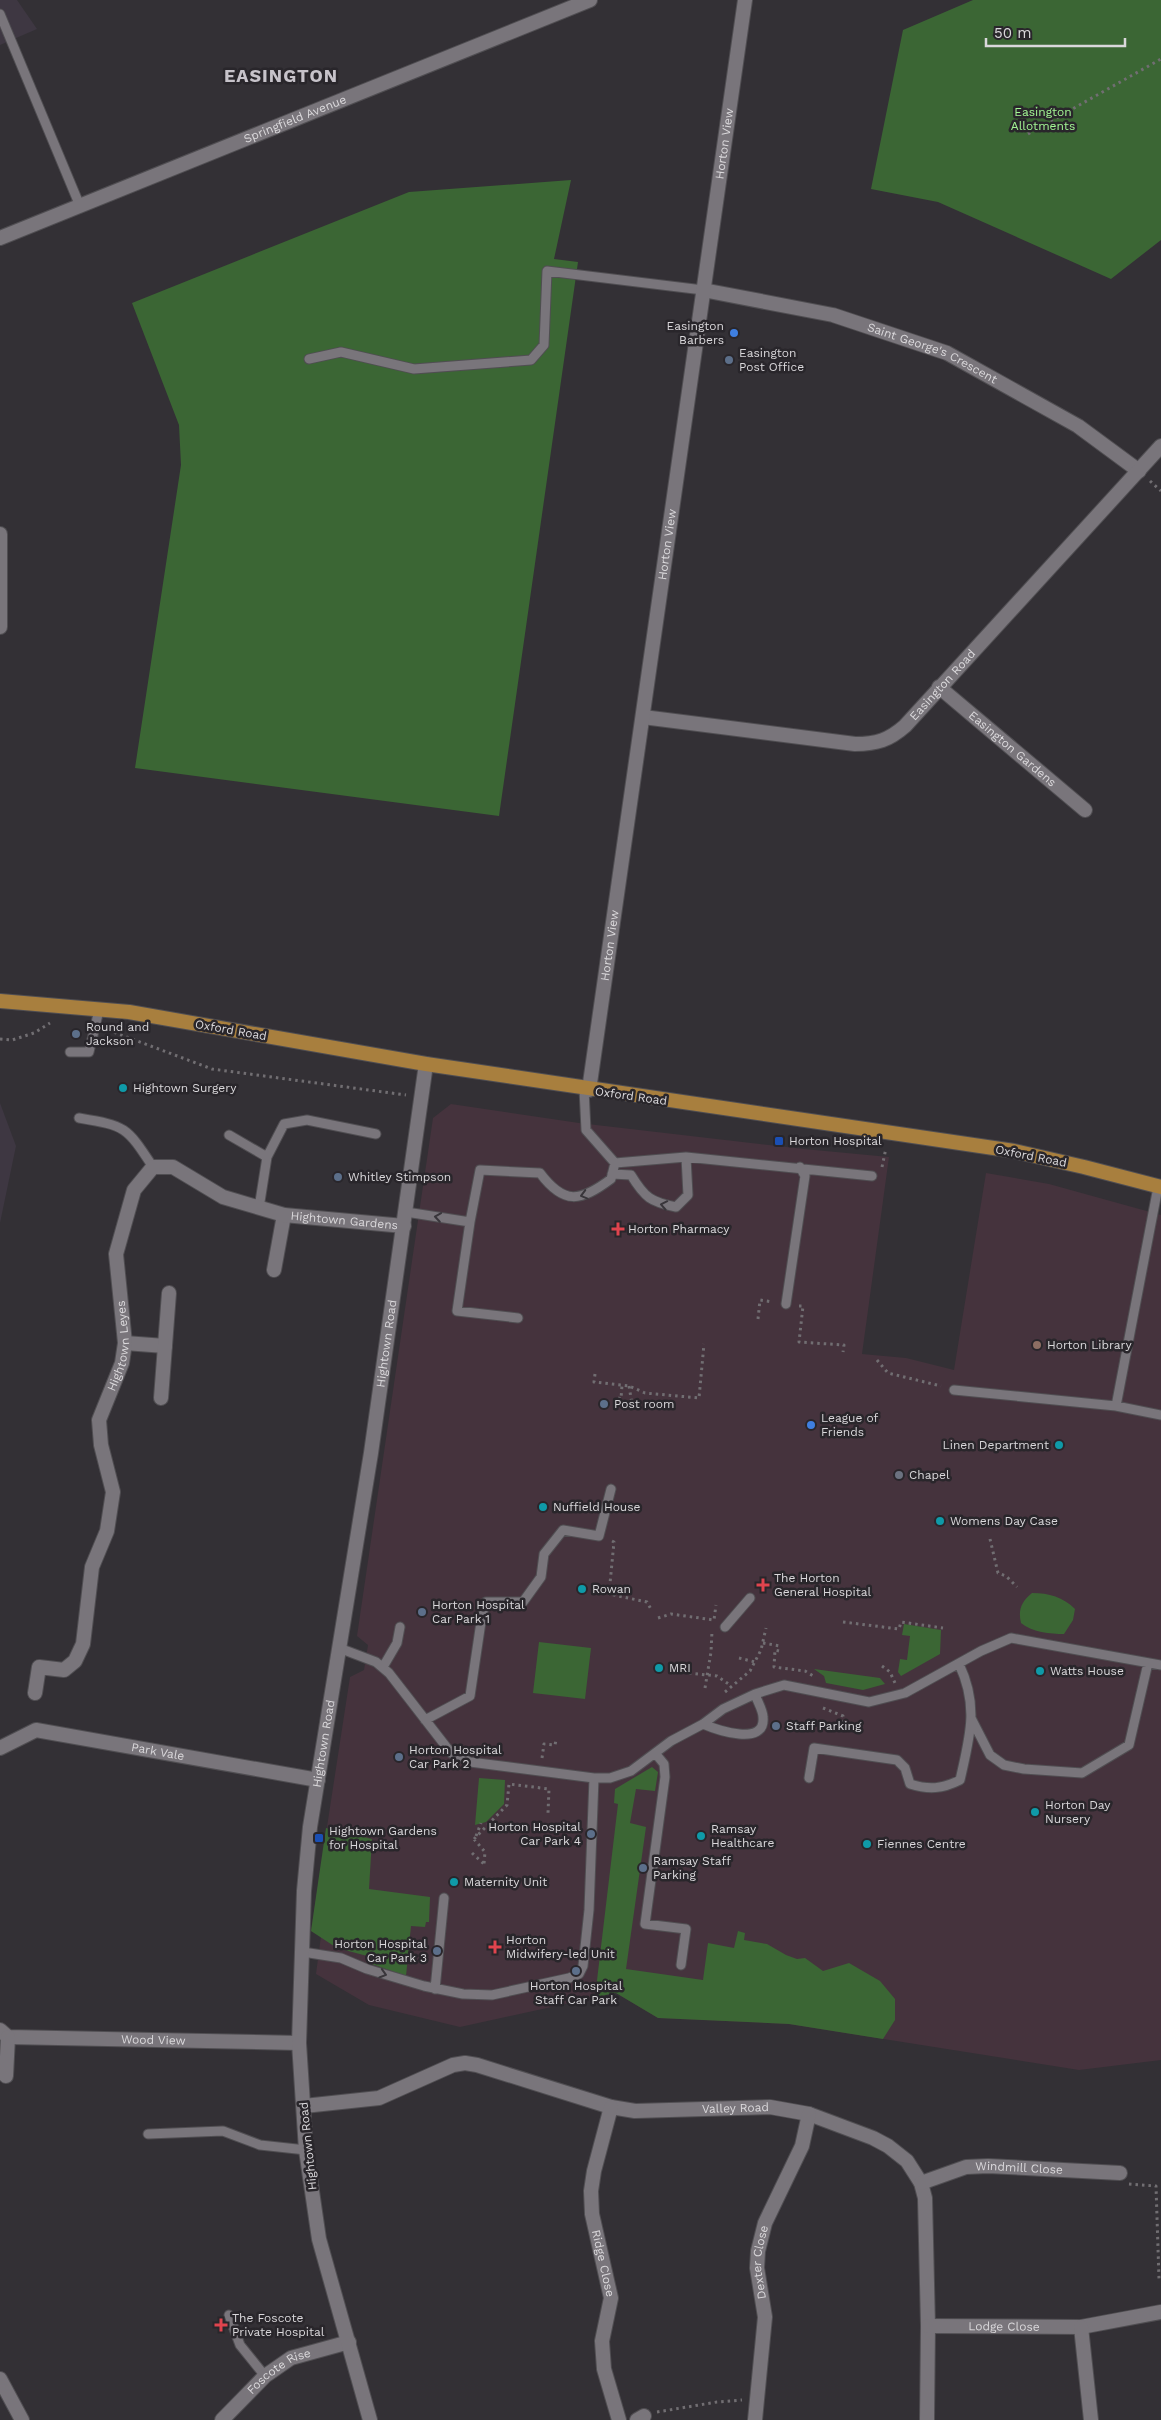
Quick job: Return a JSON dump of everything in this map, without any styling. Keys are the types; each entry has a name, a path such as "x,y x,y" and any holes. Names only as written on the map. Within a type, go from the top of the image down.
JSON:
{"main road":[{"name":"Oxford Road","path":"0,1001 129,1012 426,1064 1014,1151 1084,1166 1160,1187"}],"street":[{"name":"Springfield Avenue","path":"0,238 590,0"},
{"name":"Horton View","path":"586,1089 642,717 745,0"},
{"name":"Saint George's Crescent","path":"702,290 833,315 947,353 1078,426 1139,471"},
{"name":"Easington Road","path":"642,717 871,744 891,737 939,688 1161,446"},
{"path":"0,534 0,619"},
{"name":"Easington Gardens","path":"939,688 1085,810"},
{"name":"Hightown Road","path":"370,2420 319,2239 306,2150 299,2043 304,1891 318,1780 404,1226 426,1064"},
{"name":"Hightown Gardens","path":"153,1167 173,1166 222,1197 284,1214 404,1226"},
{"name":"Hightown Leyes","path":"35,1693 39,1667 64,1670 75,1661 82,1644 92,1567 107,1532 112,1492 101,1445 99,1420 122,1364 125,1343 116,1254 134,1190 153,1167"},
{"name":"Hightown Gardens","path":"274,1270 284,1214"},
{"path":"161,1398 169,1293"},
{"path":"125,1343 165,1346"},
{"name":"Park Vale","path":"0,1748 36,1730 318,1780"},
{"name":"Wood View","path":"6,2076 4,2033 299,2043"},
{"name":"Valley Road","path":"304,2106 379,2098 453,2065 465,2063 477,2064 611,2107 635,2111 770,2107 809,2114 873,2138 888,2146 907,2161 921,2184 925,2208 928,2326 927,2420"},
{"name":"Ridge Close","path":"611,2107 594,2171 591,2191 592,2214 611,2298 602,2341 604,2369 619,2420"},
{"name":"Dexter Close","path":"755,2420 765,2317 757,2268 758,2251 765,2223 802,2146 809,2114"},
{"name":"Windmill Close","path":"921,2184 966,2167 988,2166 1120,2173"},
{"name":"Lodge Close","path":"928,2326 1081,2327 1161,2312"},
{"path":"1081,2327 1092,2420"},
{"name":"Foscote Rise","path":"222,2420 266,2376 291,2358 349,2342"},
{"path":"0,2379 22,2420"}],"lane":[{"path":"0,14 80,206"},
{"path":"309,359 341,352 414,369 531,360 544,345 547,271 702,290"},
{"path":"70,1052 89,1052 99,1010"},
{"path":"586,1089 586,1130 614,1163"},
{"path":"79,1118 115,1124 133,1136 153,1167"},
{"path":"259,1208 267,1157 284,1124 307,1120 376,1134"},
{"path":"229,1136 267,1157"},
{"path":"614,1163 686,1157 800,1167 872,1176"},
{"path":"612,1174 630,1175 640,1190 656,1203 676,1207 688,1195 686,1157"},
{"path":"518,1318 457,1311 480,1170 540,1173 553,1190 574,1197 593,1192 611,1179 614,1163"},
{"path":"786,1304 805,1176 800,1167"},
{"path":"1116,1406 1160,1187"},
{"path":"406,1212 470,1222"},
{"path":"954,1390 1116,1406 1161,1415"},
{"path":"425,1720 470,1696 481,1622 486,1602 523,1602 541,1577 544,1554 563,1530 599,1536 611,1489"},
{"path":"725,1627 750,1598"},
{"path":"383,1667 397,1643 400,1627"},
{"path":"339,1648 359,1654 383,1667 407,1694 451,1753 470,1762 594,1778 610,1778 631,1771 671,1741 703,1724 723,1709 754,1694 784,1685 868,1702 905,1693 1011,1638 1161,1665"},
{"path":"971,1716 990,1756 1004,1765 1024,1770 1082,1774 1129,1745 1148,1663"},
{"path":"809,1778 814,1748 897,1760 905,1768 910,1784 926,1789 945,1788 960,1780 972,1706 969,1684 959,1664"},
{"path":"703,1724 742,1734 753,1734 760,1729 763,1717 754,1694"},
{"path":"655,1753 664,1764 664,1777 645,1924 686,1929 681,1965"},
{"path":"303,1952 342,1958 367,1969 435,1989 463,1994 492,1995 569,1978 579,1974 583,1966 589,1910 594,1778"},
{"path":"435,1989 444,1898"},
{"path":"148,2134 223,2131 260,2145 306,2150"},
{"path":"229,2315 240,2345 266,2376"}],"path":[{"path":"1028,134 1161,59"},
{"path":"0,1039 12,1040 34,1033 48,1023 58,1023"},
{"path":"96,1026 212,1069 421,1097"},
{"path":"872,1176 880,1173 889,1133"},
{"path":"758,1319 760,1300 803,1306 799,1342 844,1345 843,1352"},
{"path":"595,1374 594,1382 629,1386 645,1394 699,1398 704,1344"},
{"path":"877,1360 888,1373 924,1380 954,1390"},
{"path":"618,1398 621,1399 622,1386"},
{"path":"629,1386 632,1404"},
{"path":"599,1536 614,1542 609,1594 647,1602 652,1611"},
{"path":"990,1539 998,1573 1006,1576 1017,1587"},
{"path":"706,1688 716,1605"},
{"path":"658,1618 671,1614 714,1620"},
{"path":"437,1615 481,1622"},
{"path":"843,1622 899,1629 902,1622 943,1628"},
{"path":"724,1692 730,1685 750,1671 763,1644 766,1628"},
{"path":"763,1644 780,1649 775,1650 774,1666 806,1670 820,1680"},
{"path":"739,1658 755,1662"},
{"path":"882,1666 890,1672 896,1684"},
{"path":"688,1673 717,1676 730,1685"},
{"path":"541,1761 544,1744 554,1745 556,1740"},
{"path":"474,1839 507,1805 509,1784 549,1788 548,1813"},
{"path":"474,1839 481,1823"},
{"path":"472,1853 484,1864 484,1852 474,1839"},
{"path":"1120,2173 1123,2184 1156,2186 1159,2278 1161,2278"},
{"path":"667,2409 746,2400"}],"shaded area":[{"path":"0,0 17,0 37,29 0,45"},
{"path":"0,1103 16,1146 0,1223"},
{"name":"The Horton General Hospital","path":"451,1104 579,1123 889,1157 862,1354 906,1358 954,1370 986,1173 1049,1184 1161,1215 1161,2060 1079,2070 789,2024 658,2018 616,1993 460,2027 369,2005 316,1974 321,1936 311,1931 350,1677 364,1670 368,1645 357,1636 433,1118"}],"green space":[{"name":"Easington Allotments","path":"973,0 1161,0 1161,240 1111,279 938,202 871,189 903,30"},
{"path":"571,180 554,259 578,262 499,816 135,768 181,465 179,425 132,303 409,192"},
{"path":"1032,1593 1055,1596 1066,1601 1075,1609 1073,1620 1064,1634 1047,1633 1021,1623 1021,1606"},
{"path":"904,1624 941,1630 940,1654 901,1676 898,1672 900,1659 907,1660 910,1636 902,1635"},
{"path":"539,1642 591,1648 585,1699 533,1693"},
{"path":"814,1669 880,1678 885,1684 863,1690 826,1683 824,1676"},
{"path":"652,1767 658,1772 655,1791 636,1789 630,1823 646,1827 626,1969 703,1980 708,1943 734,1948 738,1931 745,1933 744,1940 767,1944 797,1959 805,1958 823,1971 849,1963 880,1981 895,1999 895,2020 883,2039 789,2024 658,2018 616,1993 595,1997 618,1804 614,1803 615,1789"},
{"path":"479,1778 505,1780 504,1804 486,1822 475,1825"},
{"path":"326,1828 372,1839 369,1889 430,1897 429,1922 426,1922 425,1927 411,1926 406,1976 369,1963 371,1957 337,1948 311,1931"}],"place":[{"name":"Easington Barbers","path":"734,333"},
{"name":"Easington Post Office","path":"729,360"},
{"name":"Round and Jackson","path":"76,1034"},
{"name":"Hightown Surgery","path":"123,1088"},
{"name":"Horton Hospital","path":"779,1141"},
{"name":"Whitley Stimpson","path":"338,1177"},
{"name":"Horton Pharmacy","path":"618,1229"},
{"name":"Horton Library","path":"1037,1345"},
{"name":"Post room","path":"604,1404"},
{"name":"League of Friends","path":"811,1425"},
{"name":"Linen Department","path":"1059,1445"},
{"name":"Chapel","path":"899,1475"},
{"name":"Nuffield House","path":"543,1507"},
{"name":"Womens Day Case","path":"940,1521"},
{"name":"The Horton General Hospital","path":"763,1585"},
{"name":"Rowan","path":"582,1589"},
{"name":"Horton Hospital Car Park 1","path":"422,1612"},
{"name":"MRI","path":"659,1668"},
{"name":"Watts House","path":"1040,1671"},
{"name":"Staff Parking","path":"776,1726"},
{"name":"Horton Hospital Car Park 2","path":"399,1757"},
{"name":"Horton Day Nursery","path":"1035,1812"},
{"name":"Horton Hospital Car Park 4","path":"591,1834"},
{"name":"Ramsay Healthcare","path":"701,1836"},
{"name":"Hightown Gardens for Hospital","path":"319,1838"},
{"name":"Fiennes Centre","path":"867,1844"},
{"name":"Ramsay Staff Parking","path":"643,1868"},
{"name":"Maternity Unit","path":"454,1882"},
{"name":"Horton Midwifery-led Unit","path":"495,1947"},
{"name":"Horton Hospital Car Park 3","path":"437,1951"},
{"name":"Horton Hospital Staff Car Park","path":"576,1971"},
{"name":"The Foscote Private Hospital","path":"221,2325"}],"district":[{"name":"EASINGTON","path":"281,76"}]}
